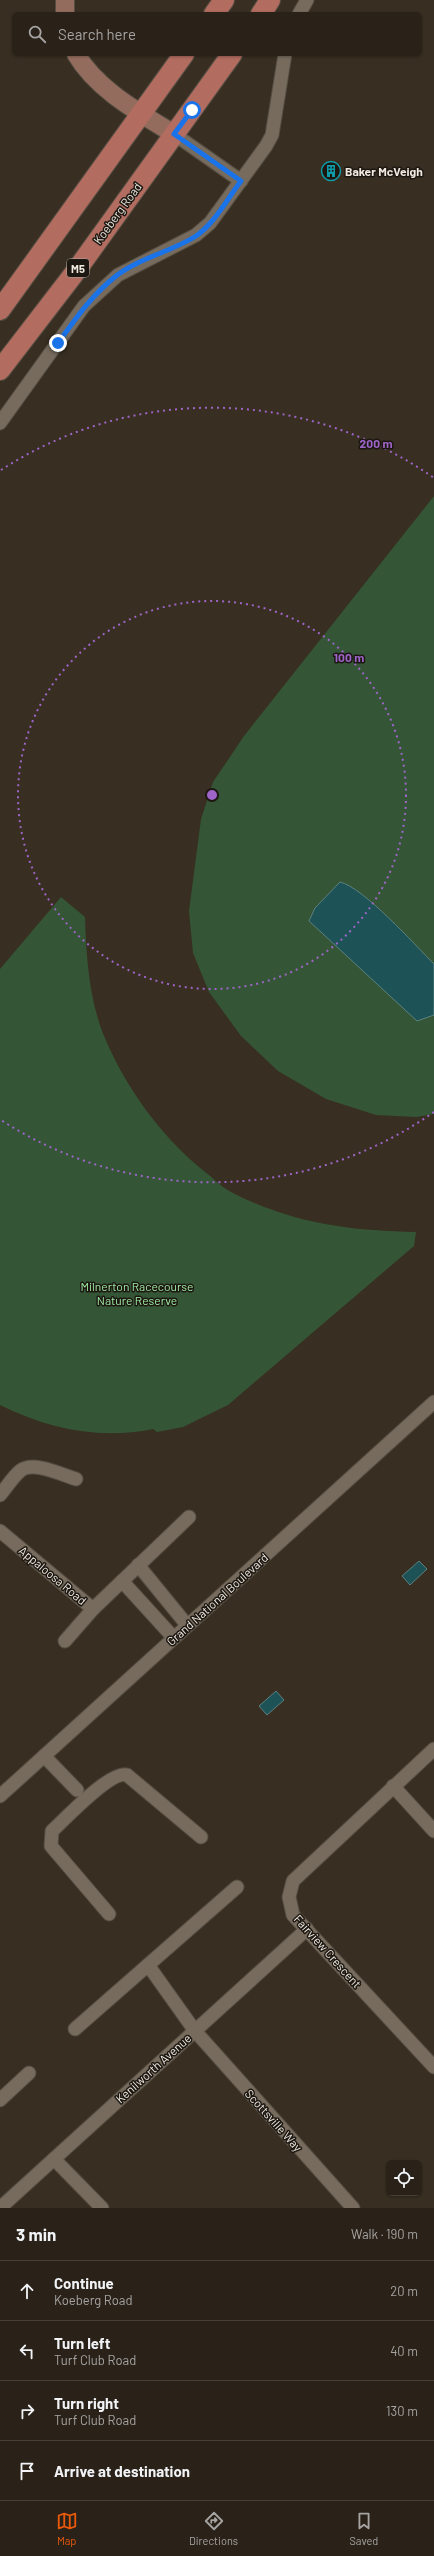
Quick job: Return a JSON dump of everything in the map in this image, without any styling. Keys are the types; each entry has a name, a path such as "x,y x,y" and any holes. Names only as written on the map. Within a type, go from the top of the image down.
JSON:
{"main road":[{"path":"65,0 65,12"},
{"path":"215,12 224,0"},
{"path":"262,12 270,0"},
{"path":"77,56 92,76 142,114 174,134"},
{"path":"0,310 183,56"},
{"name":"Koeberg Road","path":"0,370 73,275 231,56"}],"street":[{"path":"299,12 307,0"},
{"path":"0,423 84,306 100,290 118,275 196,235 210,223 272,135 285,56"},
{"path":"174,134 241,181"},
{"name":"Grand National Boulevard","path":"0,1796 173,1637 434,1402"},
{"path":"0,1495 20,1471 26,1468 34,1467 76,1479"},
{"name":"Appaloosa Road","path":"0,1530 92,1609 189,1517"},
{"path":"138,1565 188,1625"},
{"path":"122,1581 173,1637"},
{"path":"65,1641 92,1609"},
{"name":"Fairview Crescent","path":"434,1749 292,1881 289,1897 293,1915 434,2067"},
{"path":"44,1756 77,1790"},
{"path":"109,1914 51,1846 52,1830 82,1802 117,1775 127,1775 201,1837"},
{"path":"394,1786 434,1830"},
{"path":"75,2029 237,1887"},
{"name":"Kenilworth Avenue","path":"0,2208 306,1929"},
{"name":"Scottsville Way","path":"148,1965 194,2031 353,2208"},
{"path":"0,2100 30,2073"},
{"path":"54,2159 102,2208"}],"green space":[{"path":"434,496 434,1114 417,1117 376,1115 326,1099 278,1071 241,1036 209,992 193,953 189,911 201,819 213,782 244,736"},
{"name":"Milnerton Racecourse Nature Reserve","path":"61,897 85,917 87,960 91,989 102,1031 111,1052 121,1072 146,1110 160,1128 192,1161 228,1190 253,1203 298,1218 367,1230 416,1232 414,1246 228,1405 183,1427 157,1432 153,1429 133,1432 94,1433 56,1426 0,1405 0,969"}],"water":[{"path":"340,882 350,886 375,905 434,964 434,1015 417,1021 309,921 315,908"},
{"path":"419,1561 427,1569 410,1585 402,1576"},
{"path":"276,1691 284,1700 267,1715 259,1706"}],"place":[{"name":"Baker McVeigh","path":"331,171"}],"route":[{"path":"58,343 84,306 100,290 118,275 130,268 196,235 210,223 241,181 174,134 192,110"}]}
